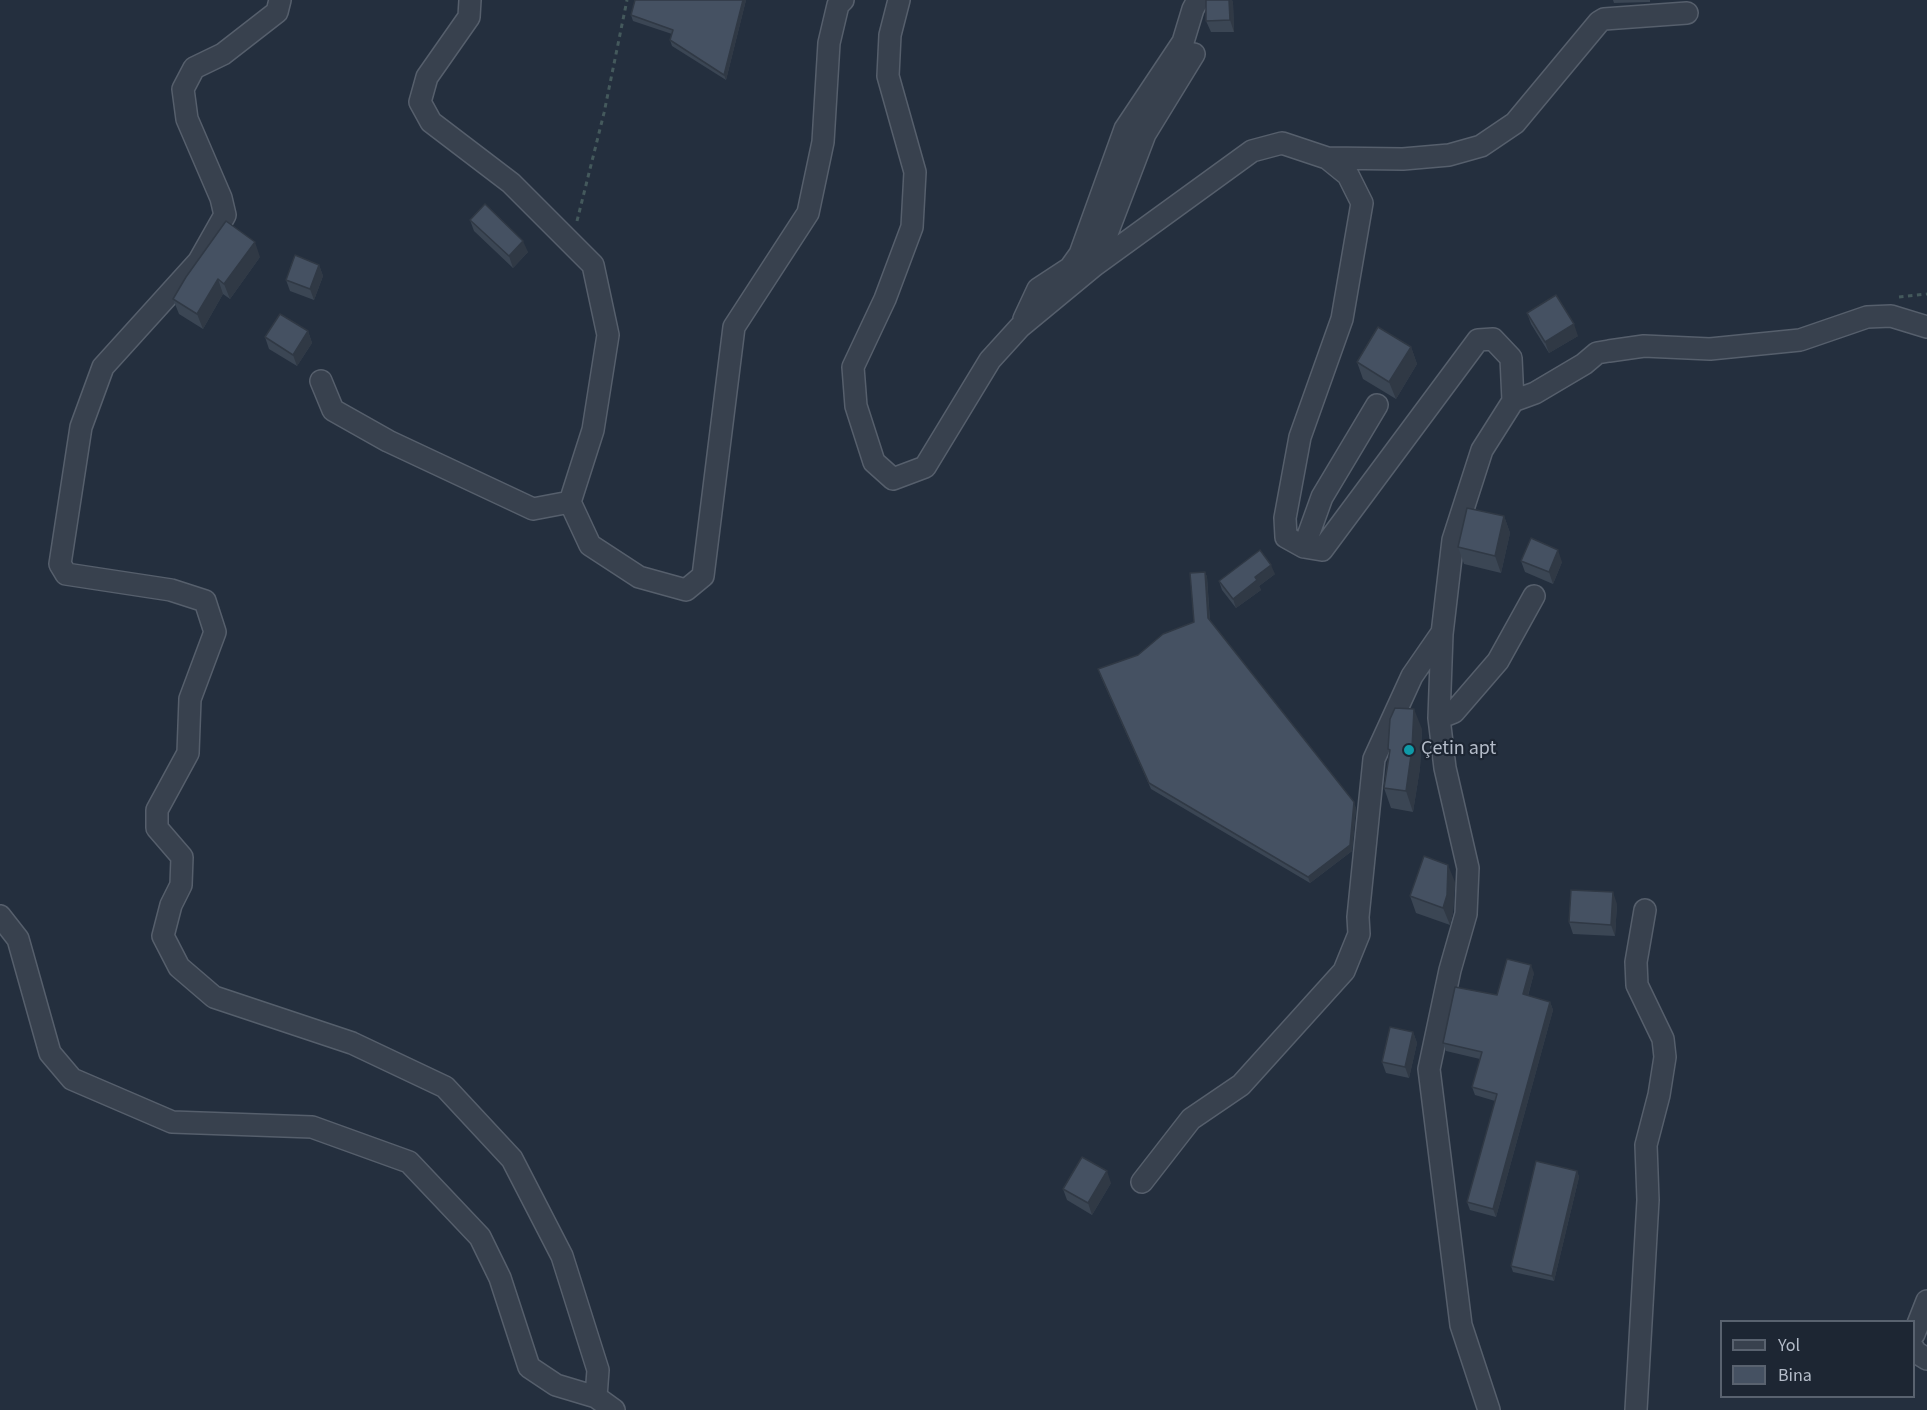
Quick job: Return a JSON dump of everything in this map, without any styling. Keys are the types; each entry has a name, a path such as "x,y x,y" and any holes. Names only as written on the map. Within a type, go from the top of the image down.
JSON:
{"street":[{"path":"280,0 278,12 223,54 194,68 183,89 187,120 221,198 225,215 199,261 103,367 81,427 60,564 66,574 171,590 205,601 215,632 190,699 188,753 157,810 157,828 182,857 182,885 171,905 163,936 178,967 214,997 352,1043 445,1088 512,1159 562,1256 598,1370 596,1397"},
{"path":"470,0 469,17 427,77 420,102 431,122 511,183 593,265 608,335 593,430 570,502 590,545 639,577 686,590 703,576 734,327 808,213 823,142 829,43 838,5 843,0"},
{"path":"899,0 890,35 888,76 915,172 912,227 885,298 853,367 856,406 874,462 892,479 925,467 990,360 1020,327 1095,265 1252,151 1282,143 1327,158 1402,159 1449,155 1480,146 1515,123 1599,22 1604,19 1687,13"},
{"path":"1020,327 1038,289 1070,268 1080,254 1125,129 1184,42 1193,9 1198,0"},
{"path":"1095,265 1145,134 1194,54"},
{"path":"1327,158 1348,175 1362,202 1342,319 1300,437 1285,518 1286,537 1304,547 1323,550 1478,340 1493,339 1511,358 1513,401 1482,450 1453,540 1442,634 1439,718 1445,768 1468,868 1466,914 1450,970 1429,1069 1461,1325 1489,1410"},
{"path":"1513,401 1535,393 1584,364 1597,353 1644,346 1710,349 1800,340 1867,316 1891,316 1927,327"},
{"path":"321,381 333,410 388,441 533,509 570,502"},
{"path":"1304,547 1323,497 1377,405"},
{"path":"1439,718 1454,712 1498,661 1534,596"},
{"path":"1142,1182 1191,1119 1241,1085 1344,971 1359,934 1358,917 1374,759 1412,676 1442,634"},
{"path":"1636,1410 1648,1200 1646,1145 1659,1095 1665,1057 1664,1039 1637,986 1636,962 1645,910"},
{"path":"0,916 18,939 50,1053 72,1079 172,1122 312,1127 409,1162 480,1237 500,1278 529,1367 556,1385 596,1397 614,1410"},
{"path":"1915,1331 1927,1301"}],"path":[{"path":"571,243 604,113 627,0"}],"building":[{"path":"635,0 743,0 724,75 670,40 673,30 631,15"},
{"path":"1206,0 1229,0 1230,20 1206,21"},
{"path":"485,204 523,241 509,256 470,220"},
{"path":"226,221 255,242 224,284 218,279 197,314 173,299"},
{"path":"295,255 319,265 310,289 286,280"},
{"path":"1556,295 1574,324 1545,342 1527,313"},
{"path":"280,314 308,331 293,355 265,337"},
{"path":"1378,327 1411,347 1389,382 1357,362"},
{"path":"1467,508 1504,516 1495,556 1458,547"},
{"path":"1531,538 1558,550 1549,572 1521,561"},
{"path":"1260,550 1271,565 1255,577 1257,580 1233,599 1219,581"},
{"path":"1205,572 1208,618 1354,802 1350,845 1308,877 1149,783 1098,669 1138,655 1163,634 1194,622 1190,573"},
{"path":"1395,708 1414,709 1406,791 1384,788 1390,750 1388,749 1390,719"},
{"path":"1424,856 1448,865 1447,895 1443,908 1410,896"},
{"path":"1571,890 1613,892 1611,925 1569,922"},
{"path":"1507,959 1531,965 1523,994 1550,1002 1493,1209 1467,1202 1497,1094 1472,1087 1482,1052 1443,1043 1455,987 1497,995"},
{"path":"1390,1027 1413,1032 1405,1067 1382,1062"},
{"path":"1082,1157 1107,1171 1088,1203 1063,1189"},
{"path":"1536,1161 1577,1171 1552,1276 1511,1266"}],"place":[{"name":"Çetin apt","path":"1409,750"}]}
